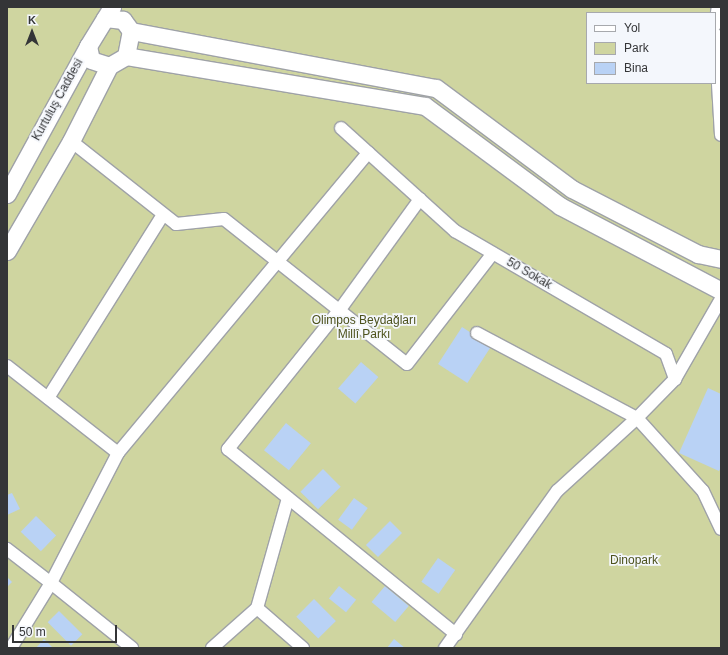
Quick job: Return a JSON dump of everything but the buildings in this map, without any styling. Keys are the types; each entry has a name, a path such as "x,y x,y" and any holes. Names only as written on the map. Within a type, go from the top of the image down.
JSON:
{"street":[{"path":"716,18 718,7"},
{"path":"126,56 118,17 436,88 572,189 698,254 721,259 714,269 720,293 675,379 637,418 557,491 445,648"},
{"name":"Kurtuluş Caddesi","path":"7,194 88,46 118,17"},
{"path":"88,46 91,60 108,66"},
{"path":"716,51 721,135"},
{"path":"7,251 71,141 108,66 126,56 425,106 560,206 720,293"},
{"name":"50 Sokak","path":"341,128 455,231 666,354 675,379"},
{"path":"71,141 176,224 224,219 407,364 493,253"},
{"path":"11,648 51,583 118,453 368,153"},
{"path":"420,199 339,310 228,449 456,634"},
{"path":"48,398 163,215"},
{"path":"477,333 637,418 703,491 721,529"},
{"path":"7,366 118,453"},
{"path":"212,648 257,608 288,498"},
{"path":"7,549 132,648"},
{"path":"257,608 303,648"}],"green space":[{"name":"Olimpos Beydağları Millî Parkı","path":"7,7 721,7 721,648 7,648"}],"park label":[{"name":"Dinopark","path":"634,561"}]}
